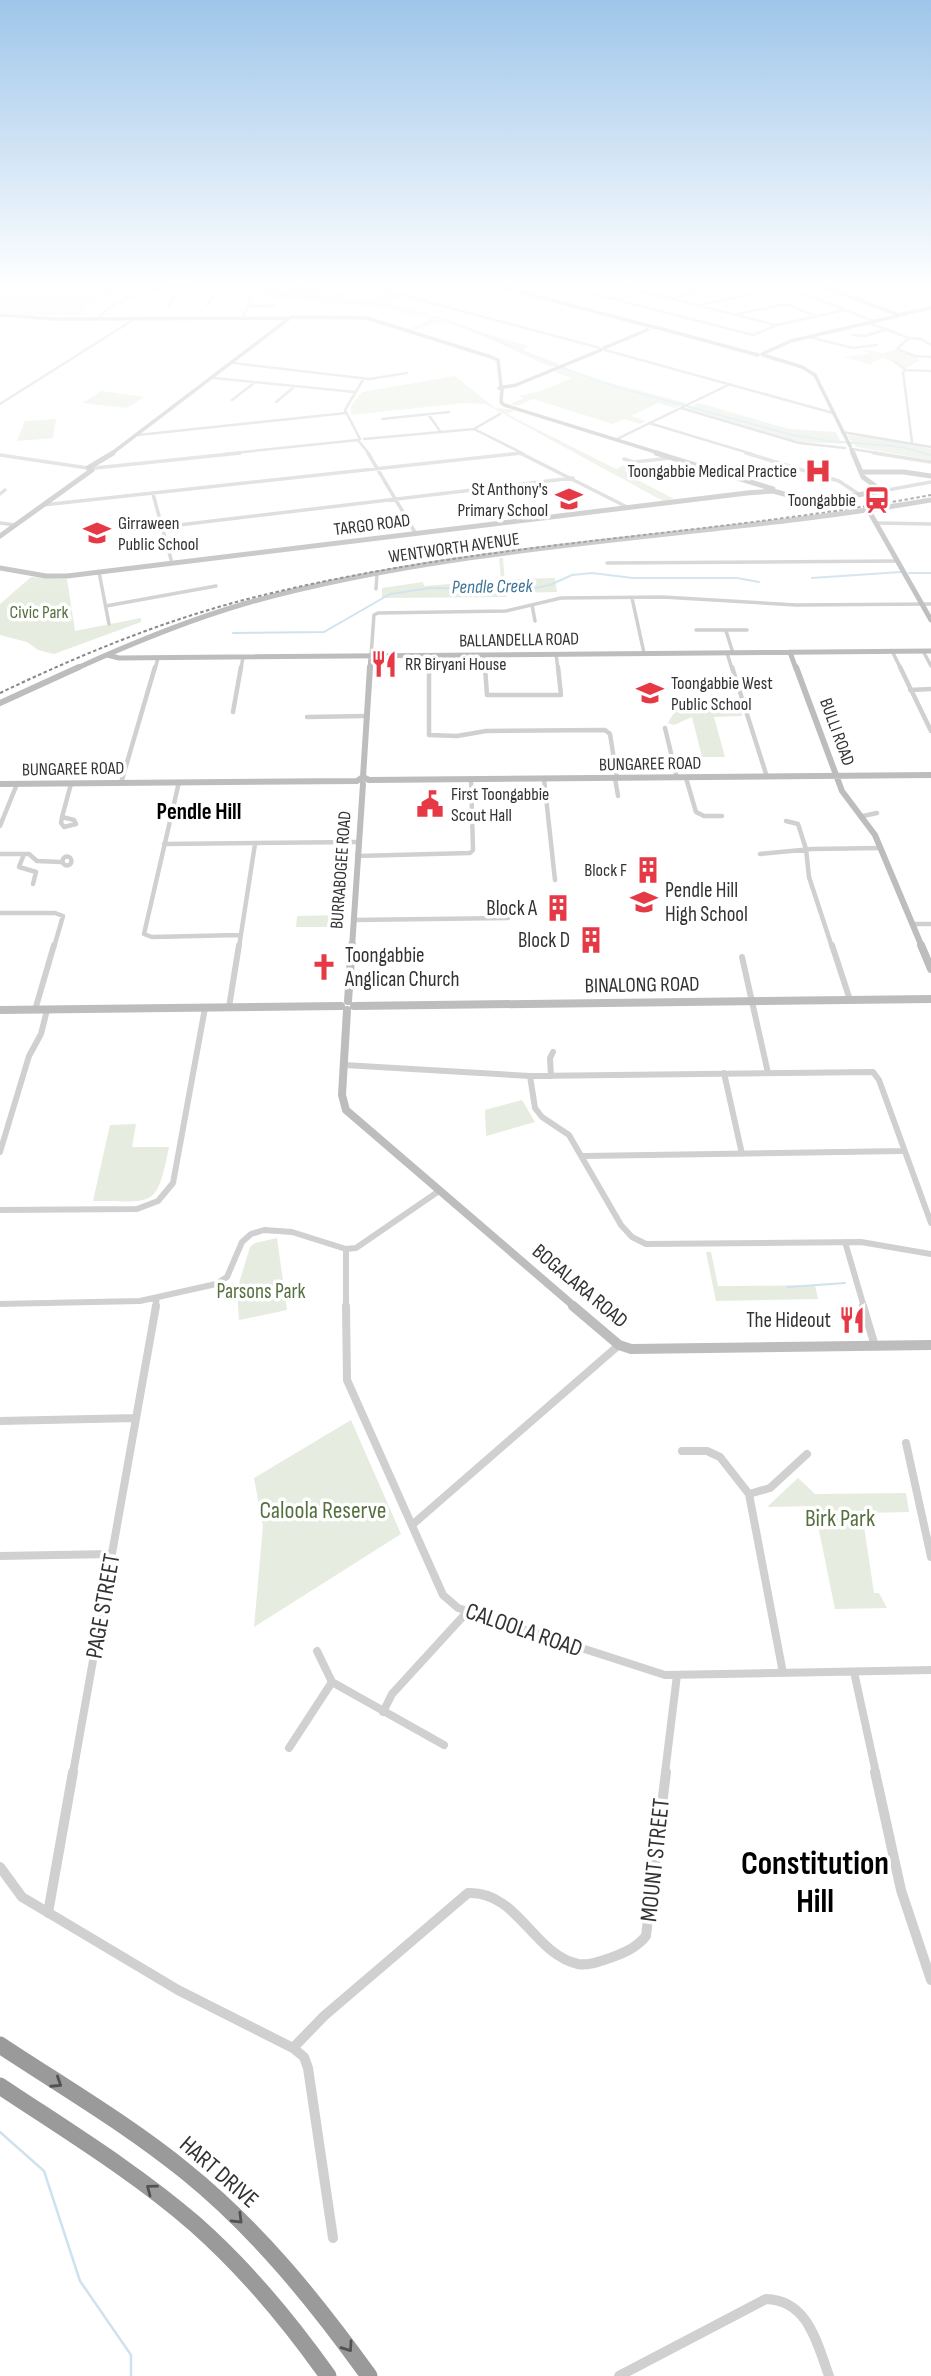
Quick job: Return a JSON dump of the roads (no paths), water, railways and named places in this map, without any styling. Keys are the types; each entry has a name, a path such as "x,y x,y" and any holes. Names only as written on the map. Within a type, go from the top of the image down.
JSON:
{"highway":[{"name":"HART DRIVE","path":"0,2045 153,2148 230,2211 300,2284 329,2319 369,2376"},
{"path":"0,2085 110,2159 196,2225 288,2321 328,2376"}],"street":[{"path":"0,536 187,398"},
{"path":"276,402 281,398"},
{"path":"351,398 345,408 346,413 416,534"},
{"path":"502,398 504,405 811,502 931,482"},
{"path":"615,440 702,398"},
{"path":"781,398 832,411"},
{"path":"825,398 860,472 882,491"},
{"path":"906,398 912,442"},
{"path":"685,406 799,443 848,447 931,462"},
{"path":"382,419 449,412"},
{"path":"138,435 346,413"},
{"path":"428,414 440,431"},
{"path":"0,455 92,468 474,429 500,414"},
{"path":"649,423 839,481 860,495"},
{"path":"474,429 629,508"},
{"path":"842,432 931,447"},
{"path":"43,505 521,453"},
{"path":"624,459 634,462 673,457"},
{"path":"648,477 708,469"},
{"path":"860,472 908,472 931,476"},
{"path":"162,527 573,478"},
{"name":"TARGO ROAD","path":"0,568 51,576 99,572 771,490"},
{"path":"0,494 5,491"},
{"path":"153,494 172,563"},
{"name":"WENTWORTH AVENUE","path":"0,703 107,655 235,607 377,574 739,525 788,523 931,500"},
{"path":"869,512 931,620"},
{"path":"0,523 15,525"},
{"path":"877,523 931,524"},
{"path":"607,563 898,562"},
{"path":"99,572 109,624"},
{"path":"376,589 377,574"},
{"path":"106,606 216,586"},
{"path":"535,621 532,605 561,598 632,598 796,605 931,604"},
{"path":"632,598 644,653"},
{"name":"BURRABOGEE ROAD","path":"344,1106 347,1006 374,615 378,612 506,611 532,605"},
{"path":"696,630 747,630"},
{"path":"726,631 766,776"},
{"path":"892,651 931,731"},
{"path":"923,651 931,666"},
{"name":"BALLANDELLA ROAD","path":"107,655 118,658 931,651"},
{"name":"BULLI ROAD","path":"790,652 844,795 863,816 881,848 931,969"},
{"path":"484,655 487,695 561,695 556,654"},
{"path":"429,655 429,735 456,737 486,731 605,730 610,734 618,796"},
{"path":"121,783 158,657"},
{"path":"233,712 243,657"},
{"path":"910,690 931,689"},
{"path":"307,717 367,716"},
{"path":"665,728 677,778"},
{"name":"BUNGAREE ROAD","path":"0,784 931,775"},
{"path":"686,778 696,812 704,816 722,816"},
{"path":"358,856 470,853 473,850 471,779"},
{"path":"544,779 555,880"},
{"path":"179,782 144,934 152,937 240,935"},
{"path":"62,817 71,783"},
{"path":"0,826 16,784"},
{"path":"863,816 877,813"},
{"path":"786,821 798,824 806,849 808,877 850,1000"},
{"path":"164,844 358,842"},
{"path":"229,1007 255,844"},
{"path":"760,854 806,849 881,848"},
{"path":"0,854 30,854 38,862 61,862"},
{"path":"24,854 19,867 36,872 33,884"},
{"path":"0,914 62,914 63,920 35,1010"},
{"path":"353,920 508,918"},
{"path":"913,924 931,924"},
{"path":"742,957 768,1073"},
{"name":"BINALONG ROAD","path":"0,1010 931,999"},
{"path":"0,1210 136,1209 155,1205 163,1198 173,1183 205,1008"},
{"path":"0,1152 29,1056 41,1034 47,1010"},
{"path":"551,1076 550,1058 553,1052"},
{"path":"344,1065 530,1076 873,1072 879,1080 902,1152 911,1167 931,1223"},
{"path":"724,1073 742,1154"},
{"path":"530,1076 535,1108 548,1121 568,1134 583,1156 614,1215 627,1235 635,1240 646,1244 870,1243 931,1254"},
{"name":"BOGALARA ROAD","path":"344,1106 619,1345 631,1349 931,1345"},
{"path":"583,1156 902,1152"},
{"path":"0,1304 140,1301 222,1282 231,1271 243,1241 259,1232 288,1230 346,1249 363,1245 439,1191"},
{"path":"845,1242 875,1346"},
{"name":"CALOOLA ROAD","path":"346,1249 347,1380 443,1595 458,1608 653,1672 677,1675 931,1670"},
{"name":"PAGE STREET","path":"48,1913 157,1298"},
{"path":"412,1525 619,1345"},
{"path":"0,1420 136,1418"},
{"path":"906,1443 931,1557"},
{"path":"682,1451 700,1450 720,1457 749,1494 783,1673"},
{"path":"749,1494 770,1488 807,1454"},
{"path":"0,1556 112,1554"},
{"path":"383,1712 392,1694 467,1612"},
{"path":"317,1651 332,1682 444,1745"},
{"path":"854,1672 901,1890 931,1980"},
{"name":"MOUNT STREET","path":"293,2048 324,2016 468,1893 476,1891 493,1896 568,1961 587,1965 638,1947 646,1936 677,1675"},
{"path":"289,1748 332,1682"},
{"path":"0,1867 22,1897 178,1990 293,2048 303,2057 308,2068 333,2238"},
{"path":"619,2376 766,2299 776,2297 791,2303 805,2317 829,2376"}],"waterway":[{"path":"657,398 788,434 830,441 902,447 931,455"},
{"name":"Pendle Creek","path":"812,578 901,572"},
{"name":"Pendle Creek","path":"233,633 324,632 390,594 431,588 531,589 550,585 572,575 592,573 633,578 737,578 759,582"},
{"name":"Pendle Creek","path":"909,573 931,573"},
{"path":"788,1287 845,1283"},
{"path":"0,2132 44,2171 80,2281 131,2355 131,2376"}],"railway":[{"path":"0,693 66,663 167,623 272,593 436,562 849,509 931,495"}],"place":[{"name":"Toongabbie Medical Practice","path":"818,471"},
{"name":"St Anthony's Primary School","path":"569,499"},
{"name":"Toongabbie","path":"877,500"},
{"name":"Girraween Public School","path":"97,533"},
{"name":"RR Biryani House","path":"384,664"},
{"name":"Toongabbie West Public School","path":"650,693"},
{"name":"First Toongabbie Scout Hall","path":"430,804"},
{"name":"Block F","path":"648,870"},
{"name":"Pendle Hill High School","path":"644,902"},
{"name":"Block A","path":"558,908"},
{"name":"Block D","path":"591,940"},
{"name":"Toongabbie Anglican Church","path":"324,967"},
{"name":"The Hideout","path":"852,1320"}],"district":[{"name":"Pendle Hill","path":"199,812"},
{"name":"Constitution Hill","path":"815,1883"}],"park label":[{"name":"Civic Park","path":"39,612"},
{"name":"Parsons Park","path":"261,1291"},
{"name":"Caloola Reserve","path":"323,1510"},
{"name":"Birk Park","path":"840,1518"}]}
